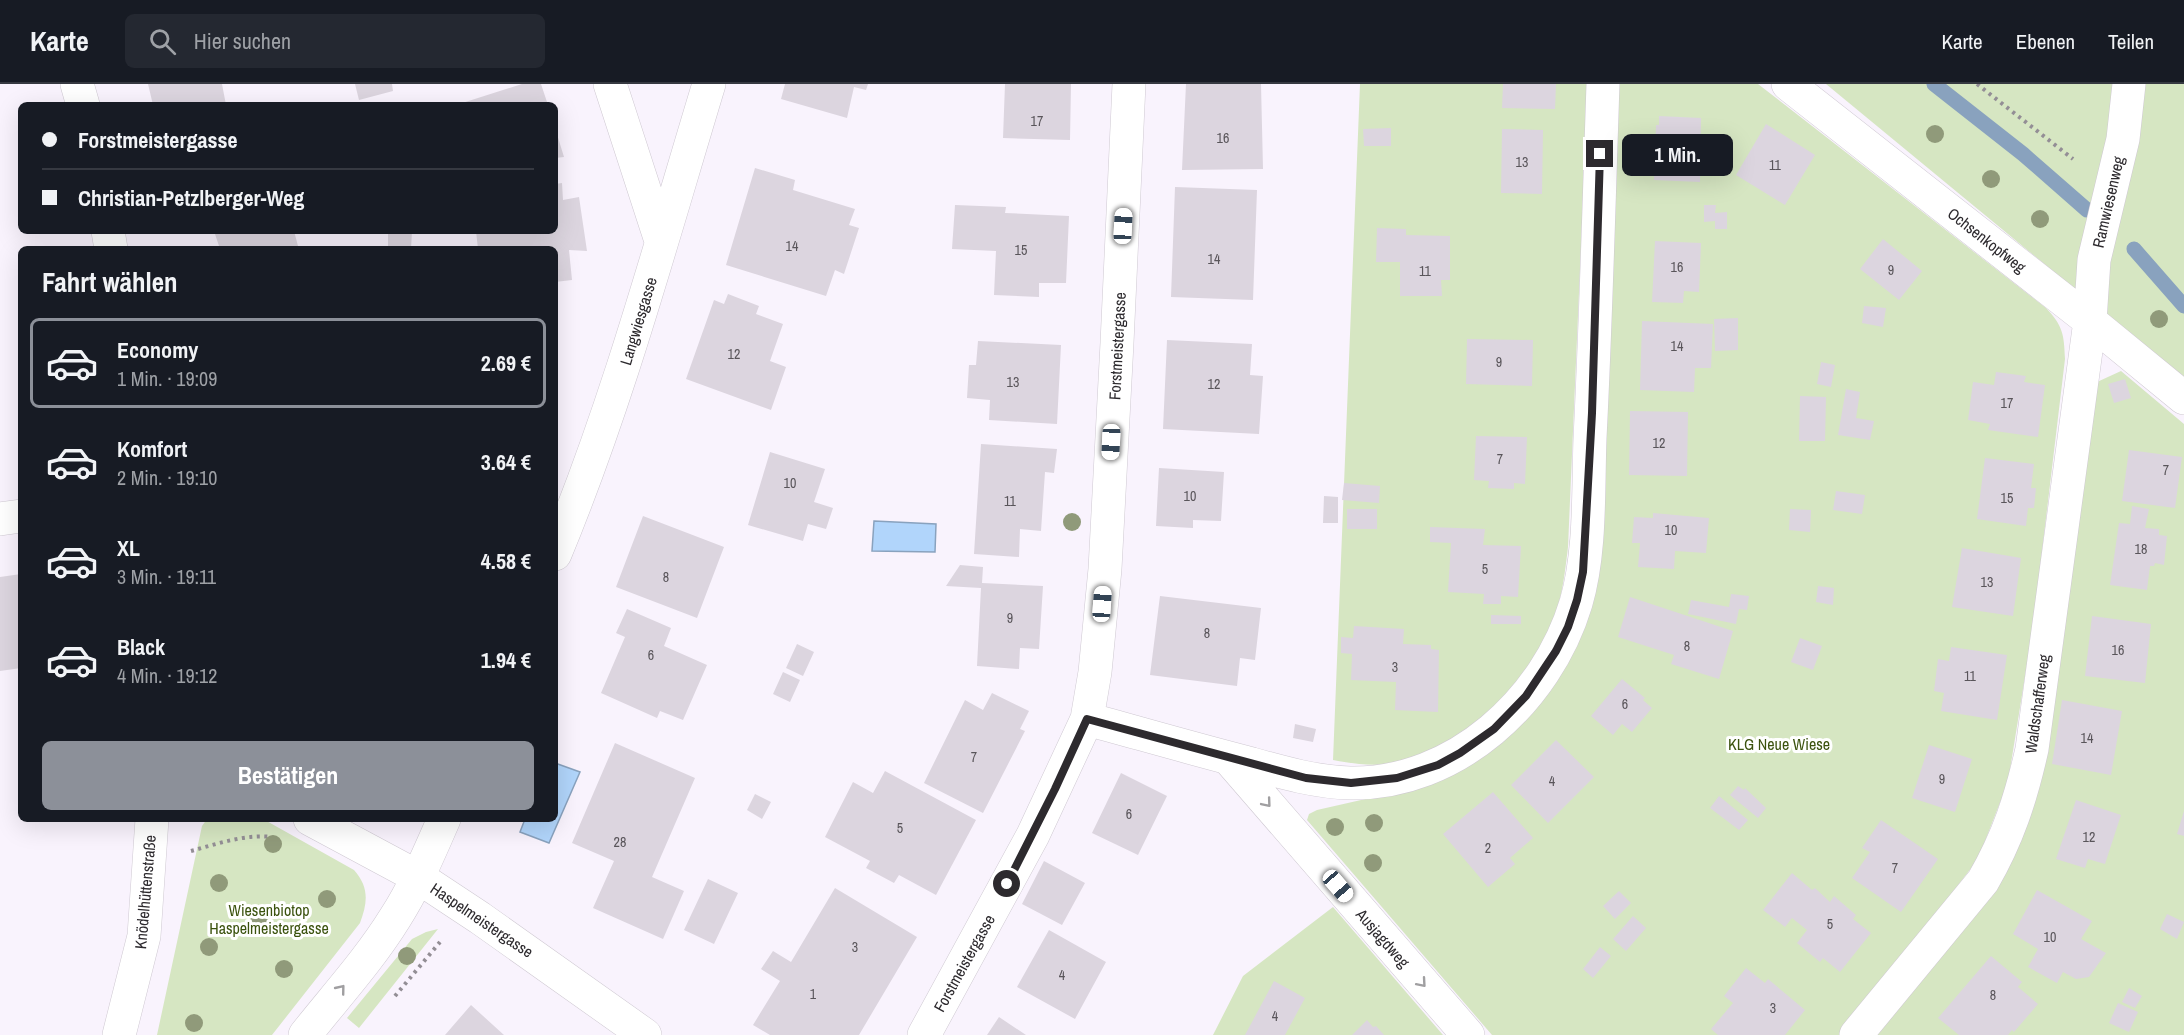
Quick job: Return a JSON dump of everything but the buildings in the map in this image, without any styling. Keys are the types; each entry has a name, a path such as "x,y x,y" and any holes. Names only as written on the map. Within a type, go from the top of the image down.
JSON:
{"street":[{"path":"77,84 82,102"},
{"path":"610,84 662,240"},
{"name":"Langwiesgasse","path":"558,546 624,368 709,84"},
{"name":"Forstmeistergasse","path":"924,1035 1033,835 1087,719 1095,672 1105,569 1128,84"},
{"path":"1087,719 1306,778 1351,783 1397,778 1438,765 1460,753 1494,729 1526,696 1556,651 1568,627 1577,600 1585,548 1603,84"},
{"name":"Ochsenkopfweg","path":"1788,84 2090,321 2184,398"},
{"name":"Ramwiesenweg","path":"2090,321 2094,260 2123,139 2129,84"},
{"name":"Waldschafferweg","path":"1856,1035 1983,881 1999,854 2013,821 2032,749 2090,321"},
{"path":"0,519 18,516"},
{"name":"Ausjagdweg","path":"1229,759 1468,1035"},
{"name":"Knödelhüttenstraße","path":"119,1035 144,936 152,822"},
{"name":"Haspelmeistergasse","path":"316,822 418,877 645,1035"},
{"path":"305,1035 372,951 403,906 443,822"}],"path":[{"path":"1977,84 2074,160 2113,181"},
{"path":"150,862 233,839 261,836 280,838"},
{"path":"394,998 449,932 403,906"}],"green space":[{"path":"1360,84 1588,84 1568,547 1558,607 1531,664 1514,686 1474,725 1426,752 1401,761 1376,765 1333,760"},
{"name":"KLG Neue Wiese","path":"1618,84 1758,84 2046,308 2059,325 2063,337 2065,359 2033,627 2008,782 1980,854 1972,867 1878,989 1839,1035 1492,1035 1307,820 1309,814 1317,810 1414,788 1555,681"},
{"path":"1826,84 2184,84 2184,379"},
{"path":"2121,371 2184,424 2184,1035 1877,1035 1989,896 2097,382"},
{"name":"Wiesenbiotop Haspelmeistergasse","path":"205,822 268,822 354,870 365,889 365,908 360,923 272,1035 157,1035 202,826"},
{"path":"1333,907 1443,1035 1213,1035 1243,976"},
{"path":"438,929 359,1028 347,1018 412,939"}],"water":[{"path":"874,521 936,524 935,552 872,551"},
{"path":"558,764 580,772 549,843 520,832 524,822 558,822"}],"waterway":[{"path":"1934,84 2023,154 2087,210"},
{"path":"2134,249 2184,306"}],"route":[{"path":"1007,884 1033,835 1087,719 1306,778 1351,783 1397,778 1438,765 1460,753 1494,729 1526,696 1556,651 1568,627 1583,572 1592,413 1600,154"}]}
